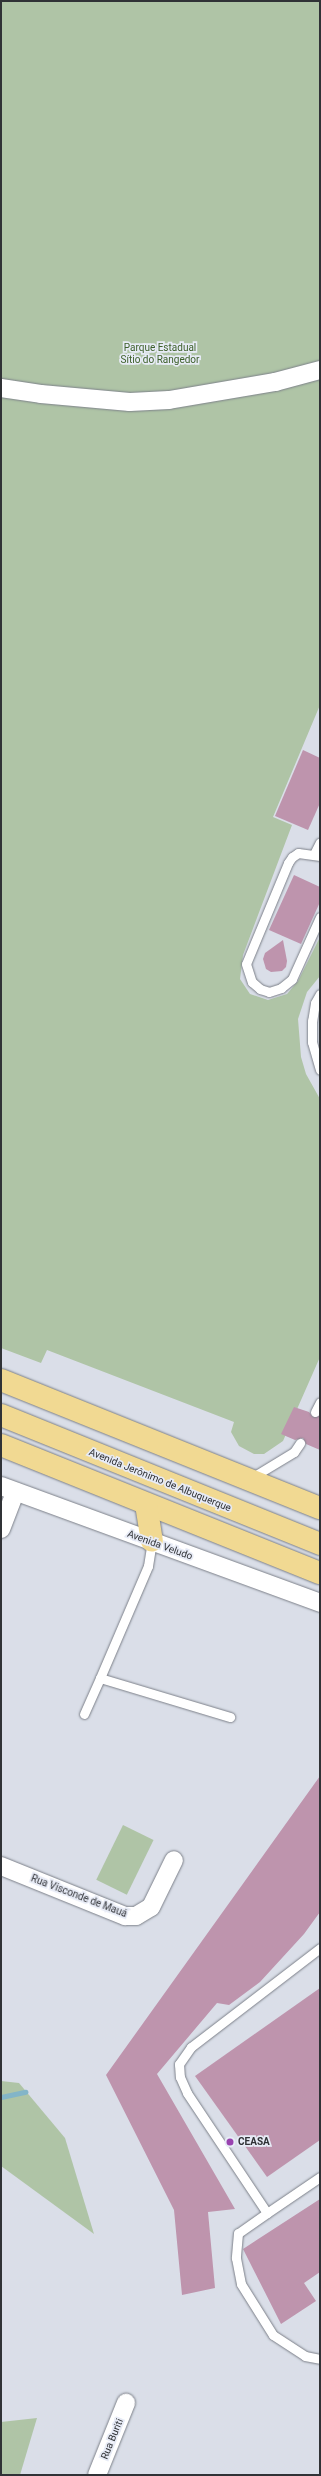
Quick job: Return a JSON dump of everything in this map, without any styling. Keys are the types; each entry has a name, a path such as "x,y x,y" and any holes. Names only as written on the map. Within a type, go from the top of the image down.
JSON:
{"main road":[{"path":"1,1380 320,1508"},
{"name":"Avenida Jerônimo de Albuquerque","path":"1,1415 320,1544"},
{"path":"1,1445 320,1573"},
{"path":"146,1504 152,1541"}],"street":[{"path":"1,388 41,394 130,402 169,400 276,382 320,370"},
{"path":"1,1529 8,1489"},
{"name":"Avenida Veludo","path":"8,1489 320,1603"},
{"name":"Rua Visconde de Mauá","path":"1,1866 125,1916 136,1916 151,1907 174,1860"},
{"name":"Rua Buriti","path":"97,2475 126,2402"}],"lane":[{"path":"320,842 317,855 298,854 292,857 288,863 246,964 252,982 260,989 269,992 281,988 292,979 320,917"},
{"path":"320,994 315,1003 312,1021 312,1042 320,1070"},
{"path":"315,1412 320,1402"},
{"path":"249,1479 272,1467 294,1452 300,1443"},
{"path":"84,1714 148,1566 152,1541"},
{"path":"100,1678 230,1717"},
{"path":"267,2213 187,2093 180,2077 179,2064 191,2047 320,1948"},
{"path":"320,2177 238,2233 236,2258 241,2284 273,2335 305,2356 320,2359"}],"green space":[{"name":"Parque Estadual Sítio do Rangedor","path":"1,1 320,1 320,705 273,817 292,825 243,955 240,979 250,994 268,1000 287,994 298,981 320,937 320,976 307,992 298,1019 301,1057 306,1074 320,1099 320,1357 283,1441 264,1454 254,1454 239,1446 231,1432 234,1422 47,1350 41,1363 1,1348"},
{"path":"123,1825 154,1840 127,1895 96,1880"},
{"path":"1,2081 19,2083 65,2138 94,2234 1,2166"},
{"path":"37,2418 20,2475 1,2475 1,2422"}],"building":[{"path":"303,750 320,758 320,803 308,830 275,816"},
{"path":"294,875 320,887 320,902 301,944 269,930"},
{"path":"283,940 287,961 286,967 282,971 271,972 266,969 263,959 265,953"},
{"path":"294,1407 309,1412 313,1417 320,1415 320,1450 306,1444 303,1438 295,1440 281,1434"},
{"path":"320,1776 320,1912 304,1934 260,1982 229,2005 217,2003 157,2074 235,2209 208,2212 215,2288 182,2295 174,2210 106,2075"},
{"path":"320,1988 320,2140 267,2177 195,2076"},
{"path":"320,2199 320,2272 304,2283 316,2301 281,2324 243,2249"}],"waterway":[{"path":"1,2097 25,2092"}],"place":[{"name":"CEASA","path":"230,2142"}]}
